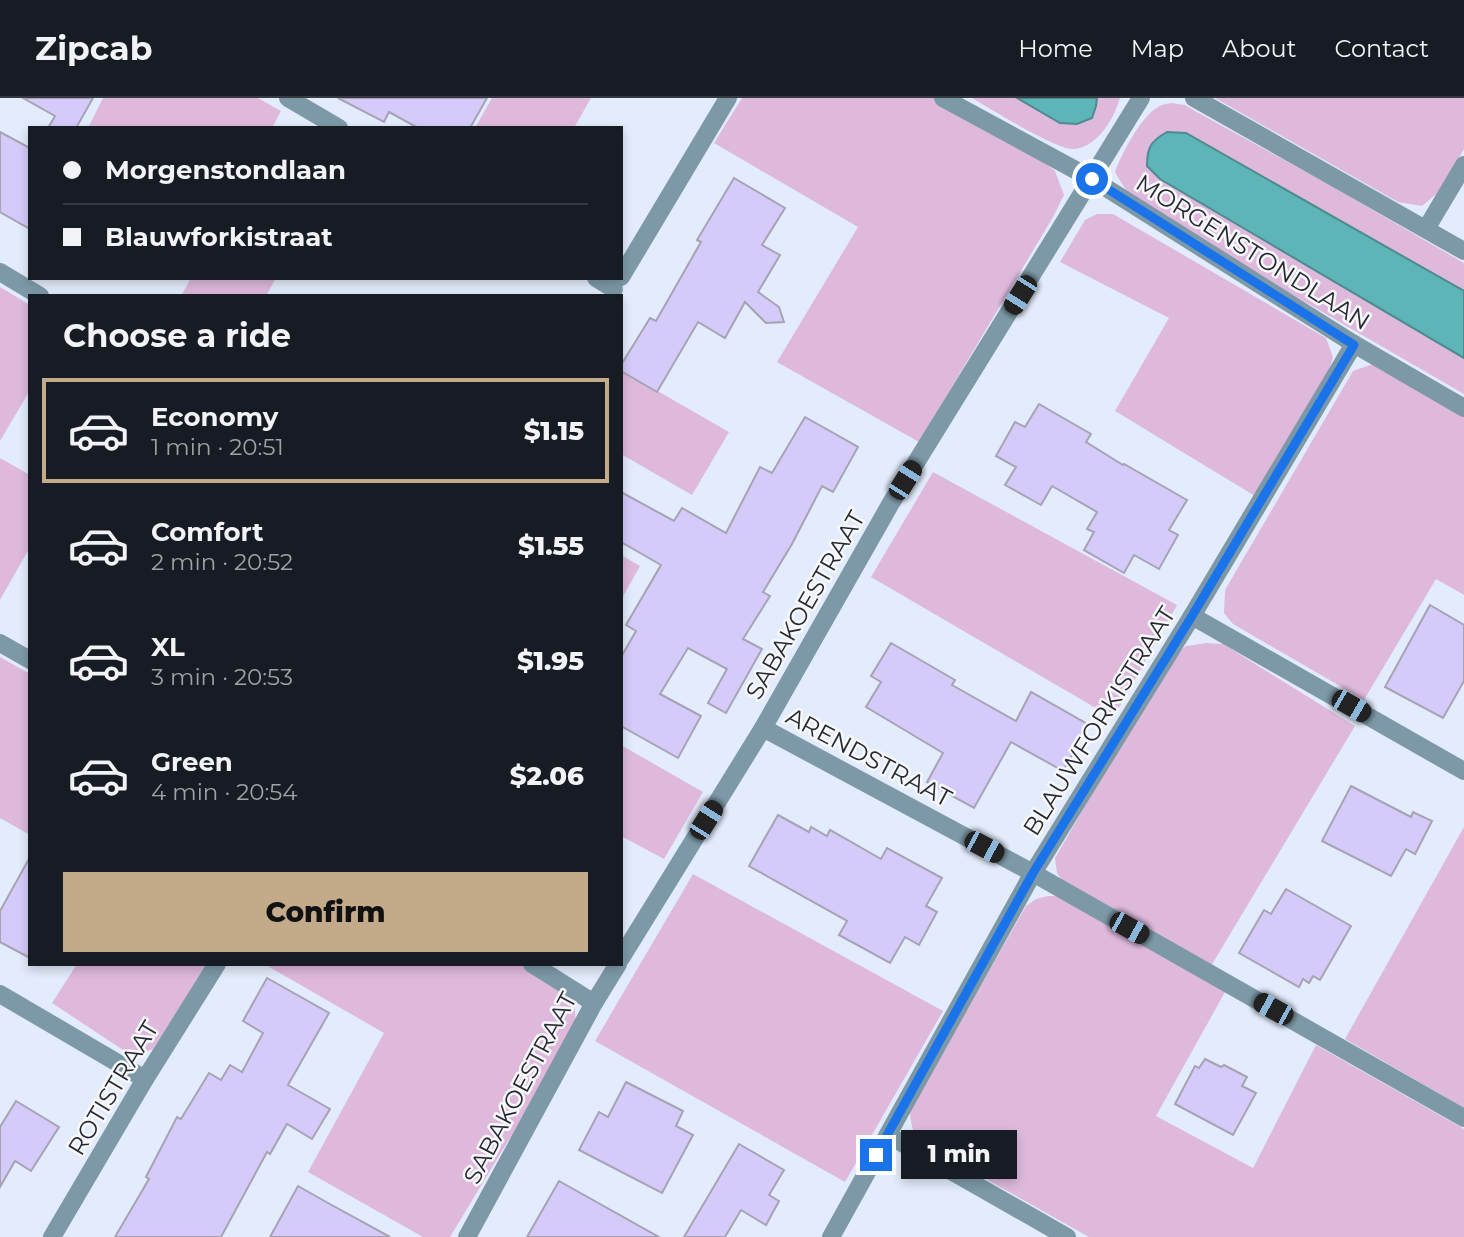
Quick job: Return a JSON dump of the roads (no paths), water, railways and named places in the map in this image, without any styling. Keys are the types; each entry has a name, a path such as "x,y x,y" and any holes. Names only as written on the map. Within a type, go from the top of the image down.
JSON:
{"street":[{"path":"288,98 336,126"},
{"path":"623,273 728,98"},
{"name":"MORGENSTONDLAAN","path":"943,98 1092,179 1354,345 1464,408"},
{"name":"SABAKOESTRAAT","path":"623,955 763,728 891,503 1141,98"},
{"path":"1194,98 1464,251"},
{"path":"1426,229 1464,166"},
{"path":"0,272 37,294"},
{"name":"BLAUWFORKISTRAAT","path":"831,1237 1033,873 1192,616 1354,345"},
{"path":"1192,616 1464,771"},
{"path":"0,643 28,659"},
{"name":"ARENDSTRAAT","path":"763,728 1033,873 1464,1118"},
{"name":"ROTISTRAAT","path":"52,1237 215,966"},
{"path":"535,966 594,1003"},
{"name":"SABAKOESTRAAT","path":"467,1237 617,966"},
{"path":"0,994 145,1079"},
{"path":"887,1135 1068,1237"}]}
